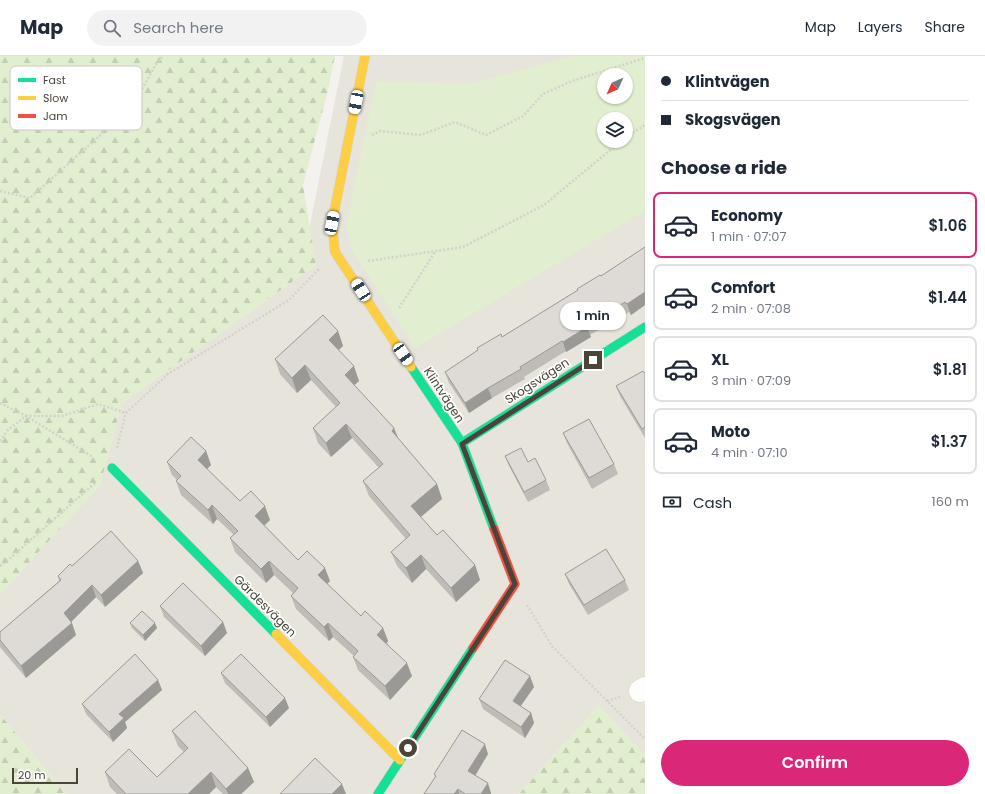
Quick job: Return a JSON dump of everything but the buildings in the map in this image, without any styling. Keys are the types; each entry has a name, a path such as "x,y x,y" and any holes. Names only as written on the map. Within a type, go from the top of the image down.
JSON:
{"street":[{"name":"Klintvägen","path":"365,56 332,223 335,252 462,444 515,584"},
{"name":"Skogsvägen","path":"462,444 645,327"},
{"name":"Gärdesvägen","path":"112,468 400,760"},
{"path":"378,794 515,584"}],"path":[{"path":"142,89 156,64 163,56"},
{"path":"347,147 380,131 421,135 455,122 486,135 522,116 543,94 572,81 645,58"},
{"path":"633,133 645,125"},
{"path":"0,191 30,198 106,130"},
{"path":"344,265 463,247 544,205 613,148"},
{"path":"386,328 435,251"},
{"path":"0,566 112,468 126,413 168,374 289,300 335,252"},
{"path":"0,403 26,416 112,468"},
{"path":"0,441 8,430 26,416 62,416 98,404 126,413"},
{"path":"515,584 552,646 645,739"}],"shaded area":[{"path":"344,56 645,56 645,756 599,705 519,794 66,794 0,714 0,594 100,485 122,403 316,265 309,230"}],"green space":[{"path":"0,56 335,56 327,94 303,185 316,265 122,403 100,485 0,594"},
{"path":"573,56 645,56 645,211 415,348 352,250 346,227 376,81 467,84"},
{"path":"599,705 645,756 645,794 519,794"},
{"path":"0,714 66,794 0,794"}],"traffic: fast":[{"path":"462,443 645,327"},
{"path":"411,367 462,443 494,529"},
{"path":"112,468 276,634"},
{"path":"378,794 473,648"}],"traffic: slow":[{"path":"365,56 332,223 335,252 411,367"},
{"path":"276,634 400,760"}],"traffic: jam":[{"path":"473,648 515,584 494,529"}],"route":[{"path":"408,748 515,584 462,444 593,360"}]}
